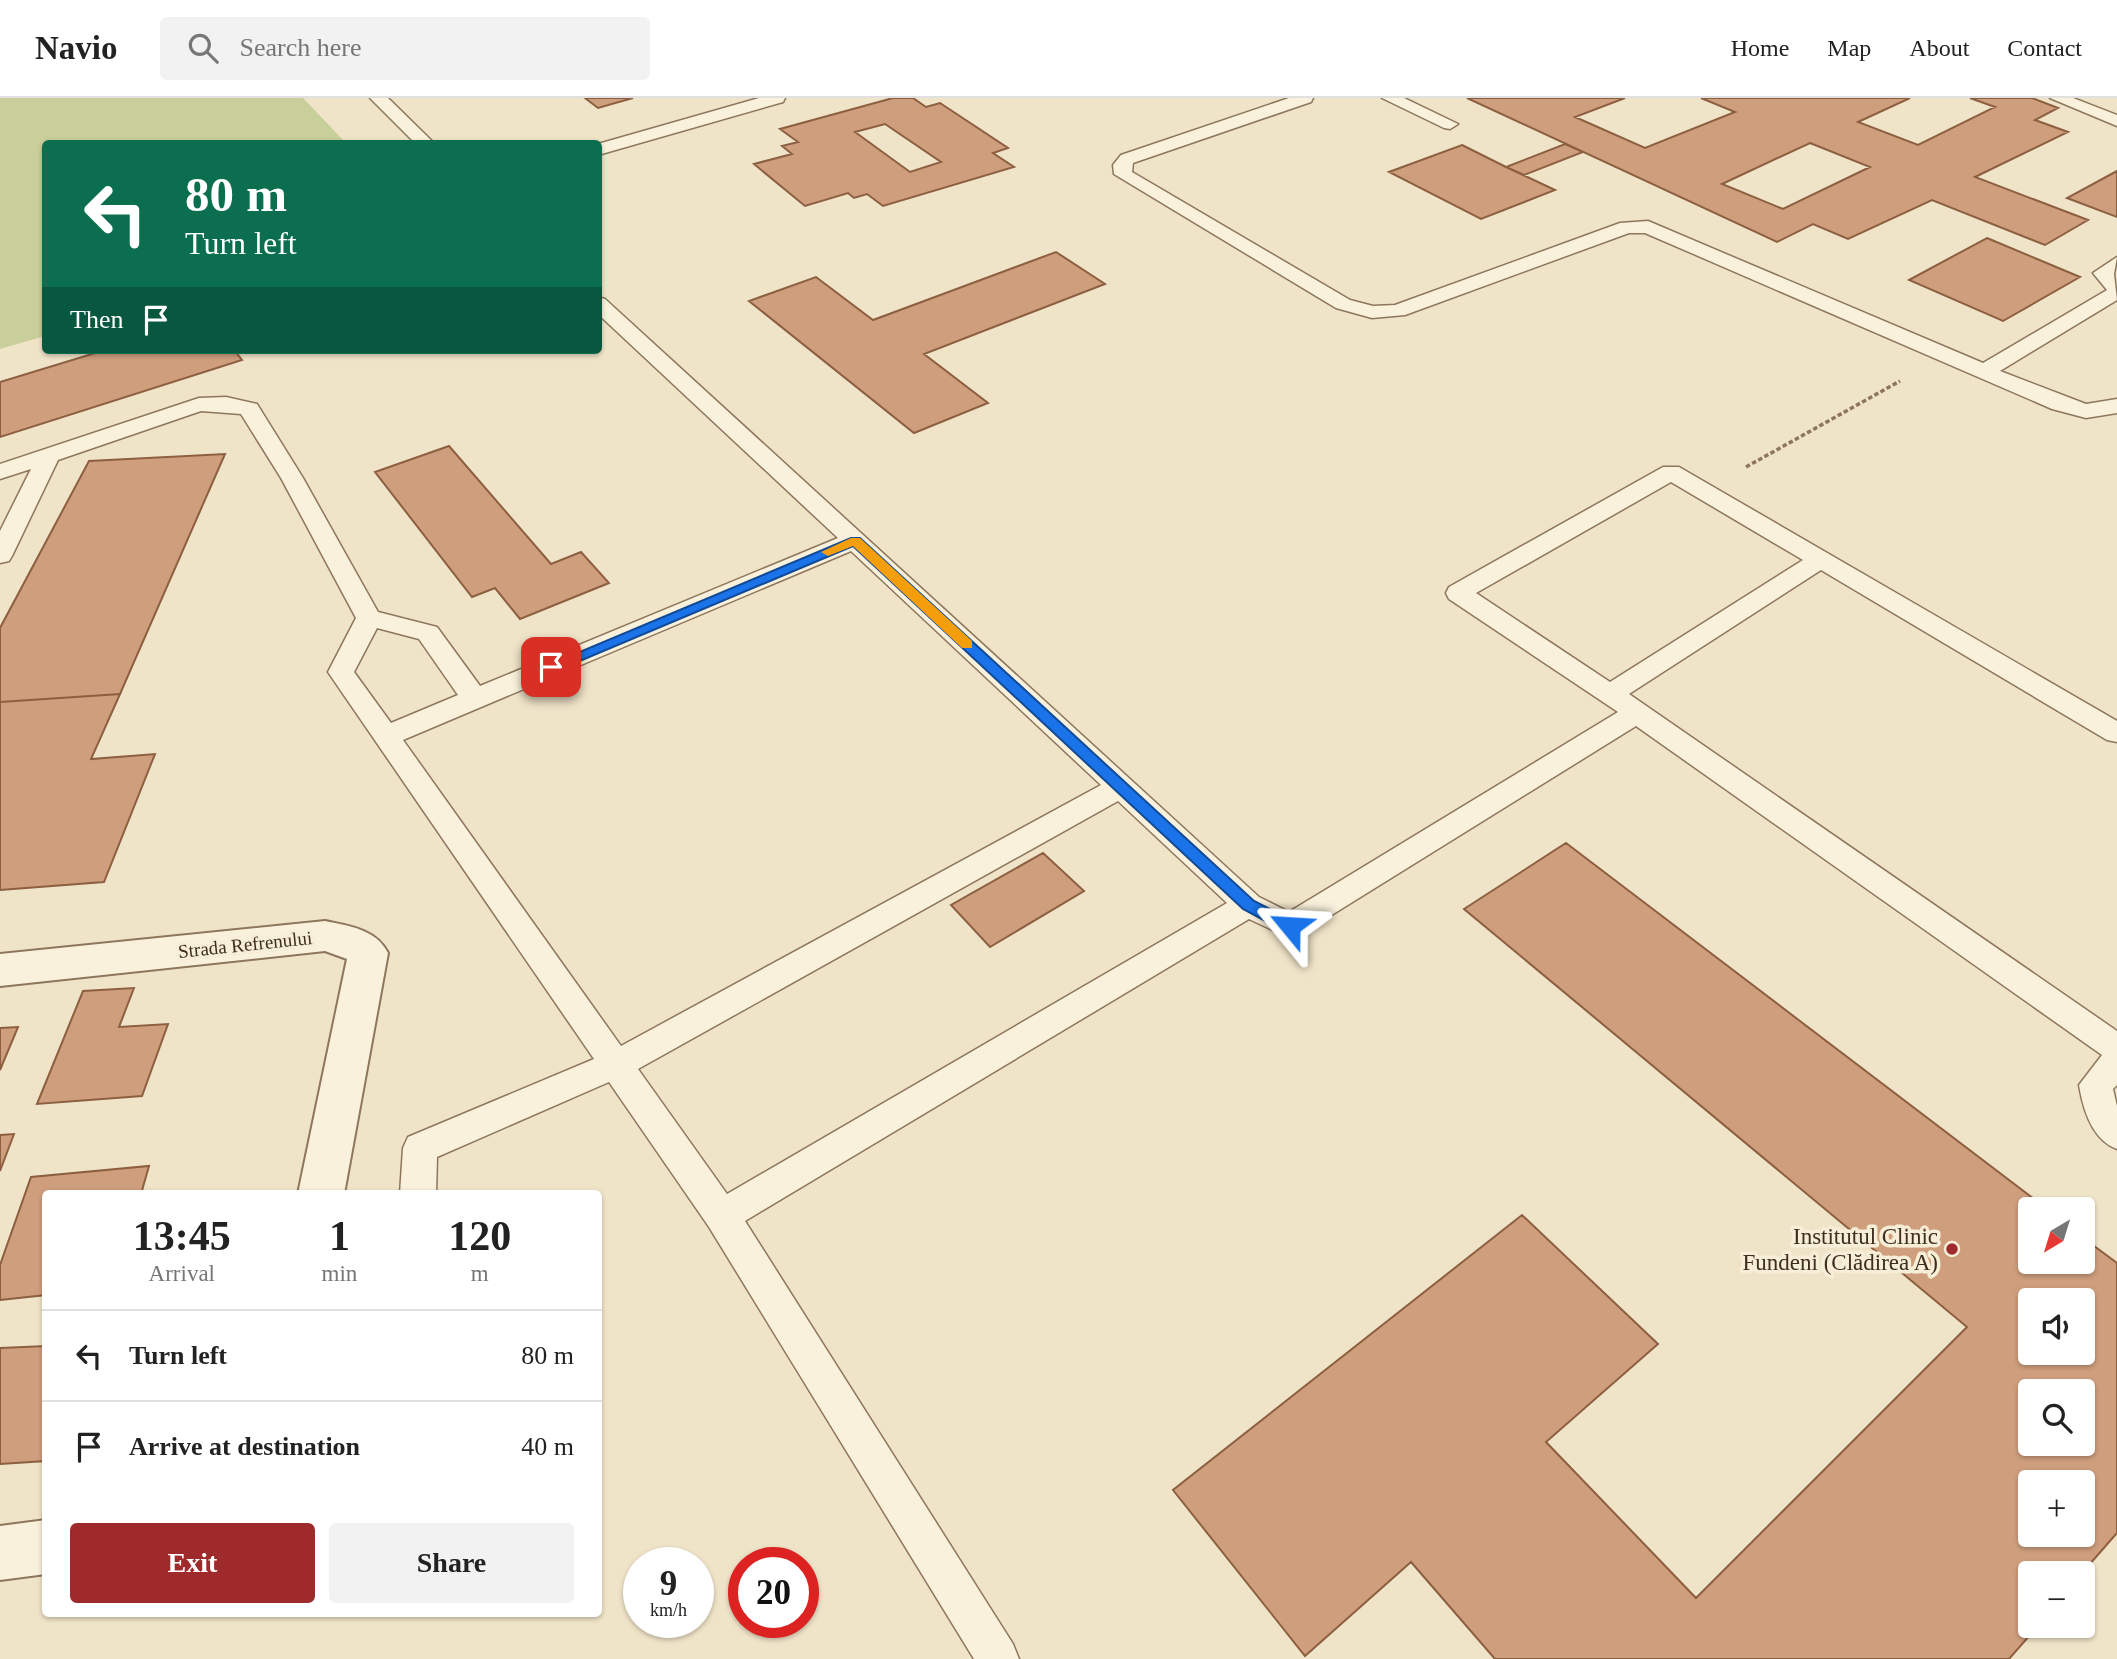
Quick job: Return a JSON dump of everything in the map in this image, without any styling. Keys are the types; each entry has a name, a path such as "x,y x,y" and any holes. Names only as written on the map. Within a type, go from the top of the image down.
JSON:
{"street":[{"name":"Strada Refrenului","path":"0,970 325,936 351,942 368,953 322,1190"},
{"path":"0,1553 42,1548"}],"lane":[{"path":"378,98 423,140"},
{"path":"602,149 777,98"},
{"path":"1305,98 1127,159 1122,165 1123,174 1343,304 1372,312 1398,311 1627,227 1648,227 2060,404 2086,411 2117,406"},
{"path":"1391,98 1450,124"},
{"path":"2058,98 2117,121"},
{"path":"1985,371 2117,290 2103,274 2117,262"},
{"path":"602,307 1248,905 1290,926 1637,713"},
{"path":"0,472 199,405 226,404 249,409 292,478 369,618 428,633 475,699"},
{"path":"0,556 50,453"},
{"path":"2117,733 1746,513 1671,472 1458,593 1610,694 2117,1048"},
{"path":"386,736 855,540"},
{"path":"1610,694 1822,559"},
{"path":"369,618 341,672 722,1216 998,1659"},
{"path":"418,1190 421,1148 617,1064 1121,787"},
{"path":"722,1216 1248,905"},
{"path":"2117,1062 2096,1085 2100,1108 2117,1134"}],"path":[{"path":"1746,513 1728,477 1947,355"}],"green space":[{"path":"0,98 303,98 343,140 42,140 42,337 0,349"}],"building":[{"path":"585,98 633,98 598,108"},
{"path":"893,98 913,98 926,107 940,103 1008,148 993,153 1014,167 883,206 867,194 854,198 848,193 805,206 754,164 792,154 782,146 798,142 780,129","holes":["885,124 941,162 910,172 855,132"]},
{"path":"1467,98 1625,98 1575,117 1645,148 1735,112 1701,98 1910,98 1858,122 1918,145 1995,107 1970,98 2032,98 2058,108 2035,120 2068,132 1975,177 2088,220 2045,245 1932,200 1848,239 1813,224 1777,242","holes":["1810,143 1870,167 1783,209 1722,184"]},
{"path":"1565,144 1583,152 1524,175 1506,167"},
{"path":"1462,145 1555,190 1481,219 1389,172"},
{"path":"2117,171 2117,217 2067,198"},
{"path":"1987,238 2080,277 2003,321 1909,280"},
{"path":"1056,252 1105,284 924,354 988,403 914,433 749,301 816,277 873,320"},
{"path":"92,354 237,354 242,360 0,437 0,382"},
{"path":"449,446 551,564 581,552 609,583 520,619 495,588 472,597 375,472"},
{"path":"225,454 120,694 0,702 0,628 89,461"},
{"path":"120,694 91,759 155,754 104,882 0,890 0,702"},
{"name":"Institutul Clinic Fundeni (Clădirea A)","path":"1566,843 2031,1197 2018,1197 2018,1274 2095,1274 2095,1247 2117,1263 2117,1533 2092,1561 2018,1561 2018,1638 2027,1638 2009,1659 1495,1659 1411,1562 1305,1656 1173,1490 1522,1215 1658,1344 1546,1442 1696,1598 1967,1327 1464,909"},
{"path":"1043,853 1084,891 990,947 951,905"},
{"path":"134,988 119,1027 168,1024 142,1096 37,1104 83,991"},
{"path":"18,1027 0,1070 0,1028"},
{"path":"14,1134 0,1171 0,1135"},
{"path":"149,1166 142,1190 42,1190 42,1295 0,1300 0,1265 31,1177"},
{"path":"42,1346 42,1461 0,1464 0,1348"}],"slow traffic":[{"path":"828,552 855,540 967,644"}],"place":[{"name":"Institutul Clinic Fundeni (Clădirea A)","path":"1952,1249"}],"route":[{"path":"551,667 855,540 1248,905 1290,926"}]}
